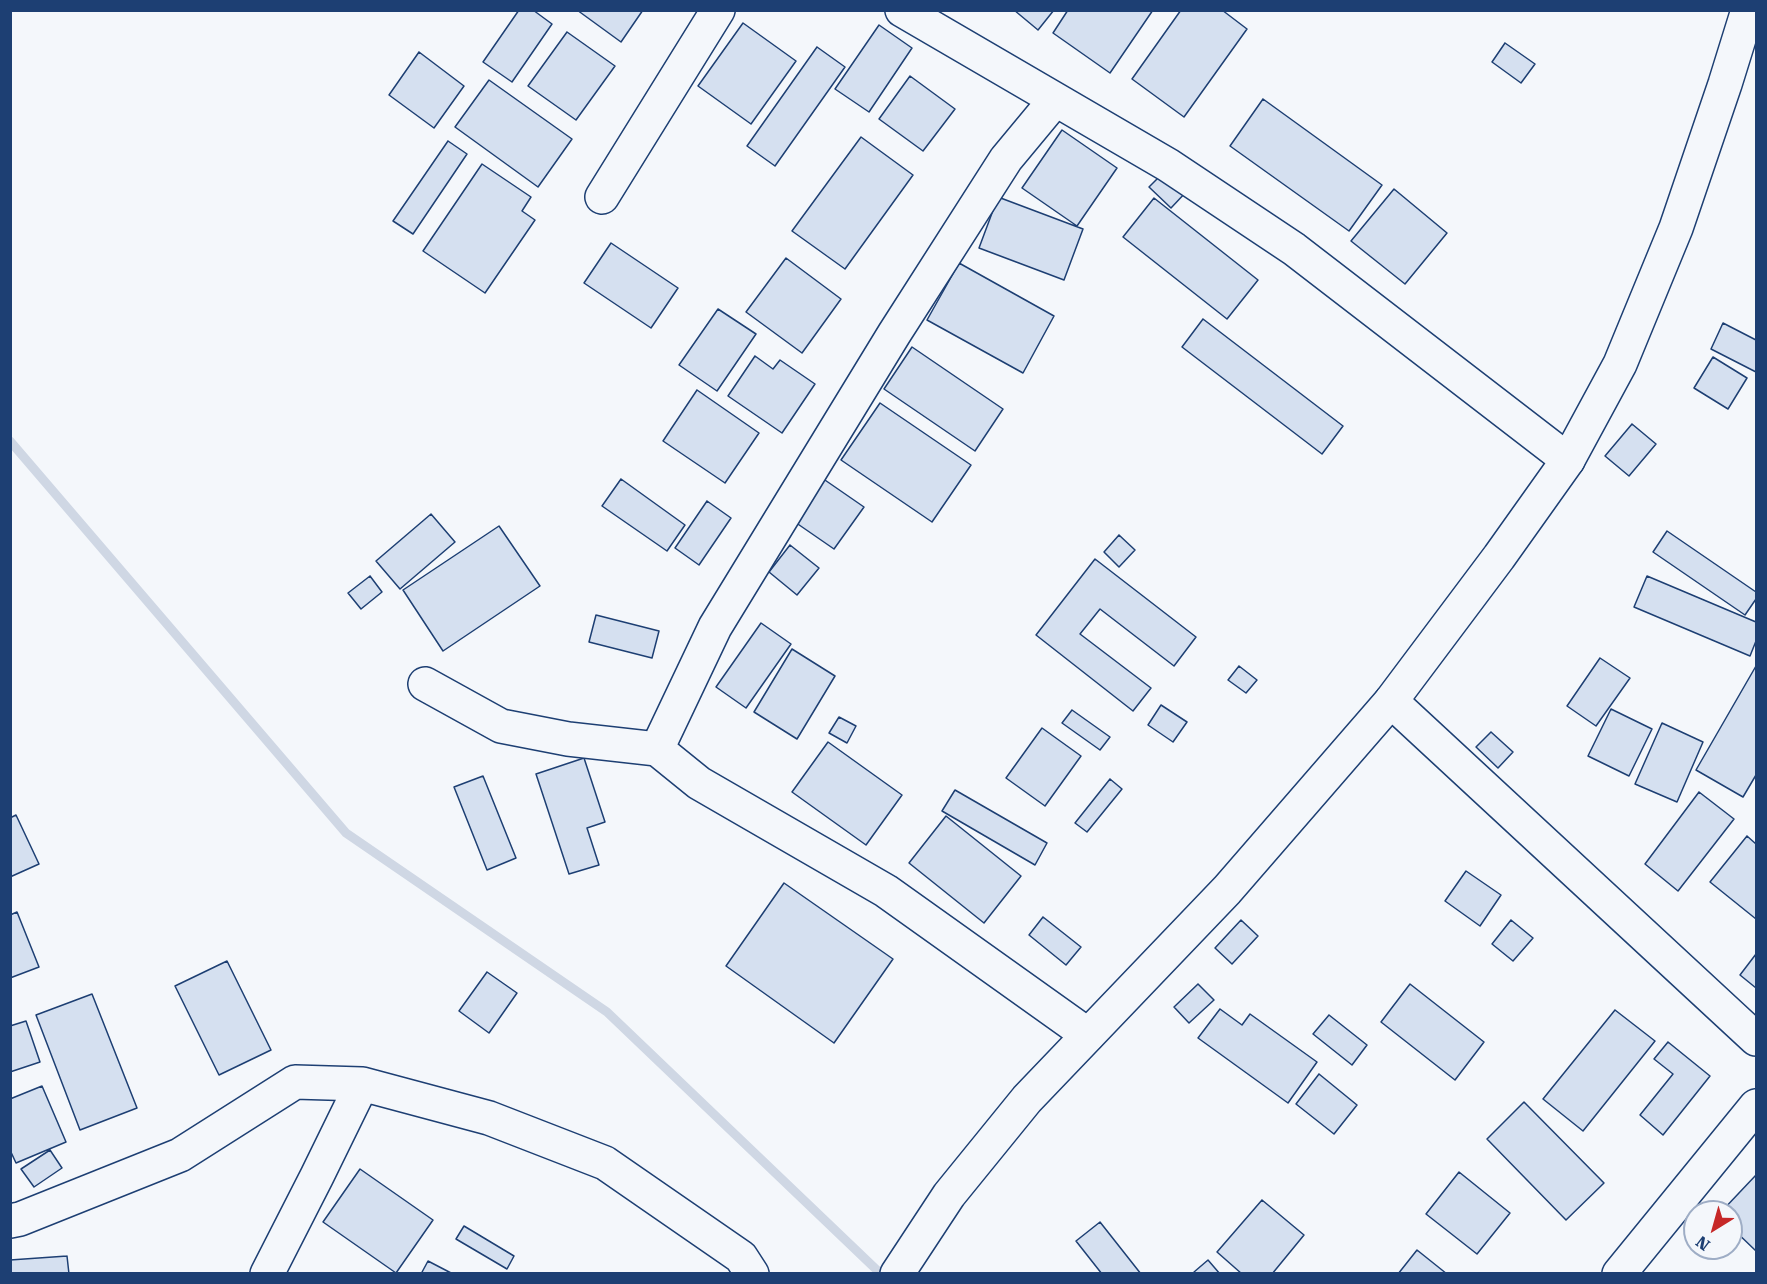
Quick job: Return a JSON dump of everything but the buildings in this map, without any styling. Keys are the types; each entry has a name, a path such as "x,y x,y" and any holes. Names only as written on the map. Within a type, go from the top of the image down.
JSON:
{"street":[{"path":"602,197 718,10"},
{"path":"902,10 1168,165 1294,249 1568,460"},
{"path":"897,1274 950,1195 1027,1100 1227,890 1391,701 1499,557 1568,460 1620,364 1676,228 1748,10"},
{"path":"657,749 715,627 894,334 1006,159 1055,100"},
{"path":"425,684 501,726 568,739 657,749 699,783 886,891 1088,1035"},
{"path":"1391,701 1756,1039"},
{"path":"10,1221 180,1155 295,1082 362,1084 489,1118 605,1163 741,1257 752,1274"},
{"path":"267,1274 362,1084"},
{"path":"1630,1268 1756,1106"}],"waterway":[{"path":"10,441 346,833 607,1012 881,1274"}]}
